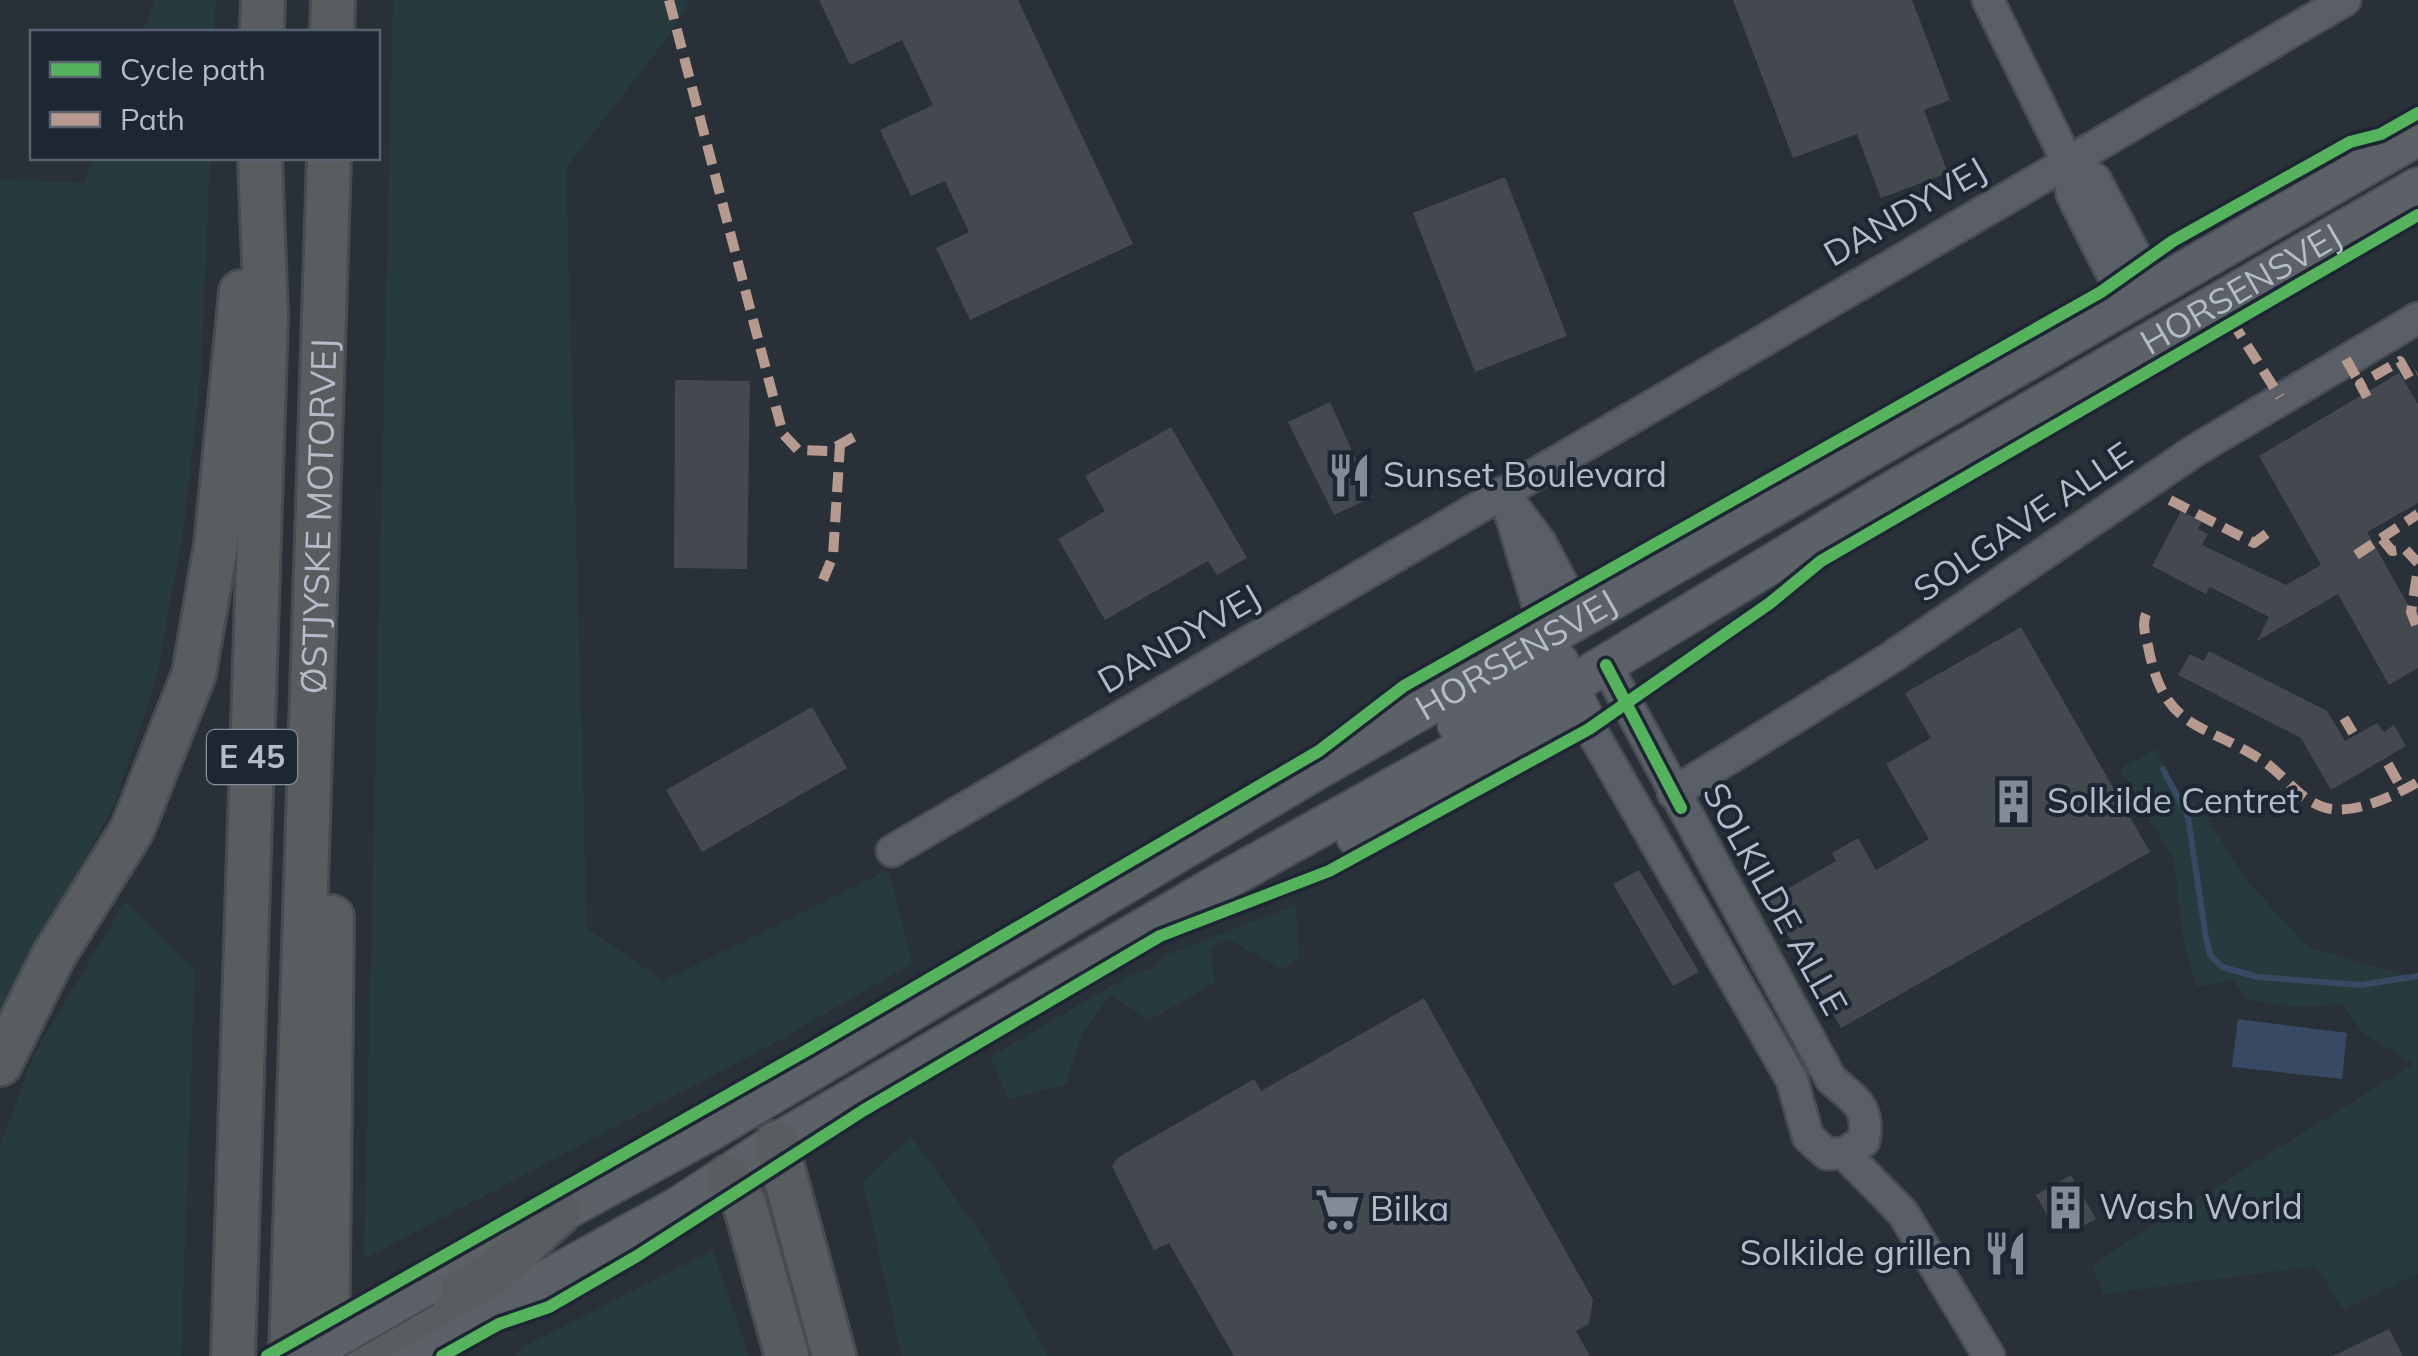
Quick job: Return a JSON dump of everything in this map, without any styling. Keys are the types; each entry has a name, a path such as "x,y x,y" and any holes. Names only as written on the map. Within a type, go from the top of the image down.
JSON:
{"highway":[{"path":"262,30 263,0"},
{"path":"332,30 333,0"},
{"path":"0,1064 54,956 132,830 194,674 216,545 258,160"},
{"name":"ØSTJYSKE MOTORVEJ","path":"234,1356 266,316 258,160"},
{"name":"ØSTJYSKE MOTORVEJ","path":"291,1356 307,825 318,662 330,160"},
{"path":"318,662 333,805 328,1356"},
{"path":"747,1135 834,1356"},
{"path":"728,1177 745,1206 787,1356"},
{"path":"348,1356 421,1325 495,1272 558,1213"}],"main road":[{"name":"HORSENSVEJ","path":"558,1213 747,1135 1278,851 1565,676 1629,618 1745,547 1793,496 2140,278 2413,138"},
{"name":"HORSENSVEJ","path":"304,1356 421,1325 728,1177 747,1135 973,976 1315,771 1565,676 1595,645 1887,494 2418,187"},
{"path":"2140,278 2166,332"},
{"path":"1887,494 1939,443 2115,340 2138,319 2140,278"},
{"path":"1224,881 1284,871 1565,676"}],"street":[{"path":"1988,0 2068,163 2072,195 2107,264 2116,280 2140,278"},
{"name":"DANDYVEJ","path":"892,851 2345,0"},
{"name":"SOLGAVE ALLE","path":"1673,792 1892,657 2194,451 2418,318"},
{"path":"1504,492 1540,542 1595,645"},
{"path":"1504,492 1565,676"},
{"name":"SOLKILDE ALLE","path":"1595,645 1832,1079 1861,1102 1866,1116 1854,1147"},
{"name":"SOLKILDE ALLE","path":"1565,676 1792,1080 1808,1137 1827,1154 1854,1147"},
{"name":"SOLKILDE ALLE","path":"1854,1147 1903,1213 1989,1356"}],"green space":[{"path":"155,0 216,0 214,30 144,30"},
{"path":"393,0 690,0 668,37 566,168 587,928 663,981 888,870 913,963 769,1046 364,1259"},
{"path":"93,160 210,160 201,372 184,526 156,680 114,805 0,1014 0,180 84,182"},
{"path":"2156,749 2177,789 2203,812 2247,881 2308,947 2404,975 2418,975 2418,1274 2344,1310 2316,1266 2103,1294 2092,1264 2413,1064 2363,1033 2342,1004 2297,1007 2245,1000 2233,979 2197,987 2183,940 2174,860 2120,769"},
{"path":"125,901 195,970 181,1356 0,1356 0,1147 33,1056"},
{"path":"1296,905 1299,958 1282,969 1228,939 1211,947 1214,983 1150,1020 1110,995 1082,1034 1066,1084 1009,1100 990,1057 1132,974 1150,970 1166,955"},
{"path":"911,1136 983,1237 1048,1356 902,1356 863,1182"},
{"path":"713,1250 749,1356 515,1356 521,1348"}],"water":[{"path":"2238,1019 2347,1033 2342,1079 2232,1067"}],"building":[{"path":"819,0 1018,0 1133,244 970,320 936,248 969,232 945,181 911,196 880,130 933,105 902,40 850,65"},
{"path":"1733,0 1912,0 1950,100 1924,110 1948,173 1881,198 1857,134 1793,158"},
{"path":"1505,177 1567,336 1475,372 1413,213"},
{"path":"2399,373 2418,404 2418,503 2367,532 2412,612 2418,608 2418,668 2389,685 2338,594 2257,641 2269,617 2210,587 2206,594 2152,566 2181,511 2202,521 2198,529 2208,534 2202,545 2286,585 2321,565 2259,456"},
{"path":"675,380 750,381 747,569 674,568"},
{"path":"1330,402 1373,497 1334,515 1288,422"},
{"path":"1171,427 1247,558 1217,575 1208,561 1105,620 1058,539 1105,511 1085,476"},
{"name":"Solkilde Centret","path":"2021,627 2150,852 1841,1028 1768,900 1836,861 1832,853 1858,838 1876,870 1929,839 1886,764 1931,738 1905,693"},
{"path":"2209,651 2327,711 2345,741 2377,723 2384,732 2394,725 2406,746 2331,790 2301,738 2178,675 2190,654 2204,661"},
{"path":"812,707 847,768 702,852 666,790"},
{"path":"1639,870 1699,972 1673,986 1613,884"},
{"name":"Bilka","path":"1424,998 1593,1300 1589,1324 1576,1331 1590,1356 1234,1356 1169,1243 1154,1250 1112,1166 1117,1158 1254,1079 1261,1091"},
{"name":"Wash World","path":"2071,1175 2096,1219 2072,1232 2066,1221 2054,1228 2036,1195"},
{"path":"2389,1329 2403,1356 2333,1356"}],"waterway":[{"path":"2163,769 2188,817 2206,938 2210,955 2222,967 2258,977 2361,985 2418,976"}],"marked path":[{"path":"669,0 783,434 798,450 828,451 861,433"},
{"path":"2231,320 2280,397"},
{"path":"2346,359 2360,384"},
{"path":"2367,397 2360,384 2400,361 2410,379 2418,375"},
{"path":"823,580 833,556 840,445"},
{"path":"2170,500 2254,543 2273,529"},
{"path":"2356,555 2418,514"},
{"path":"2382,539 2392,551 2405,549 2418,563"},
{"path":"2416,625 2411,612 2418,569"},
{"path":"2146,614 2145,632 2156,677 2177,711 2263,761 2312,802 2342,810 2365,806 2418,782"},
{"path":"2344,718 2353,733"},
{"path":"2388,764 2403,791"}],"cycle path":[{"path":"267,1356 811,1048 1319,751 1404,686 2101,292 2173,241 2350,142 2381,134 2418,113"},
{"path":"442,1356 499,1324 549,1307 637,1256 864,1110 1160,936 1329,871 1589,729 1770,603 1821,561 2418,215"},
{"path":"1606,665 1681,808"}],"place":[{"name":"Sunset Boulevard","path":"1350,475"},
{"name":"Solkilde Centret","path":"2014,801"},
{"name":"Wash World","path":"2066,1207"},
{"name":"Bilka","path":"1337,1209"},
{"name":"Solkilde grillen","path":"2005,1253"}]}
